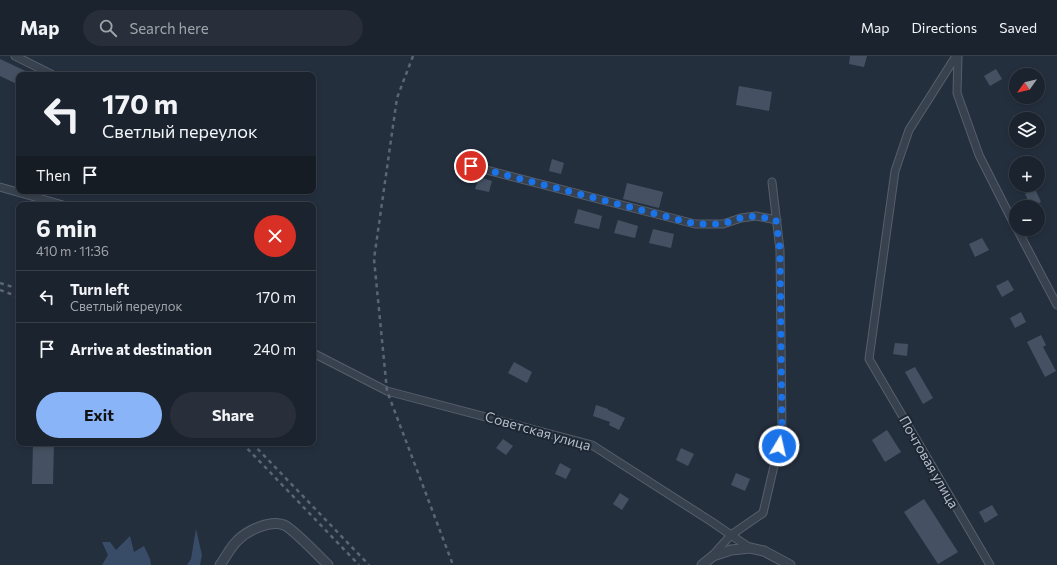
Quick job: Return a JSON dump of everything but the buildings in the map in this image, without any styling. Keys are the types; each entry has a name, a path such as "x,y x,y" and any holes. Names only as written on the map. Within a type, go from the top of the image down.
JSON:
{"street":[{"path":"16,56 47,72"},
{"path":"957,56 956,93 979,155 1009,214"},
{"name":"Почтовая улица","path":"957,56 909,130 895,171 869,358 990,565"},
{"path":"471,166 695,224 723,224 741,218 756,216 776,220"},
{"path":"702,565 713,556 731,535 763,513 782,432 780,250 772,182"},
{"path":"0,187 16,192"},
{"path":"24,194 52,202"},
{"path":"1020,236 1057,305"},
{"name":"Советская улица","path":"316,355 386,390 592,445 750,548 764,551 790,565"},
{"path":"220,565 238,540 252,530 267,524 284,525 299,537 328,565"},
{"path":"713,556 731,550 750,548"}],"water":[{"path":"196,529 202,555 200,565 187,565 191,559"},
{"path":"130,536 134,552 144,546 151,565 102,565 108,555 102,542 110,542 116,550"}],"railway":[{"path":"413,56 397,98 374,259 387,391 453,565"},
{"path":"0,283 16,288"},
{"path":"0,290 16,296"},
{"path":"245,446 359,565"},
{"path":"255,446 369,565"}],"route":[{"path":"471,166 695,224 723,224 741,218 756,216 776,220 780,250 782,432 779,446"}]}
